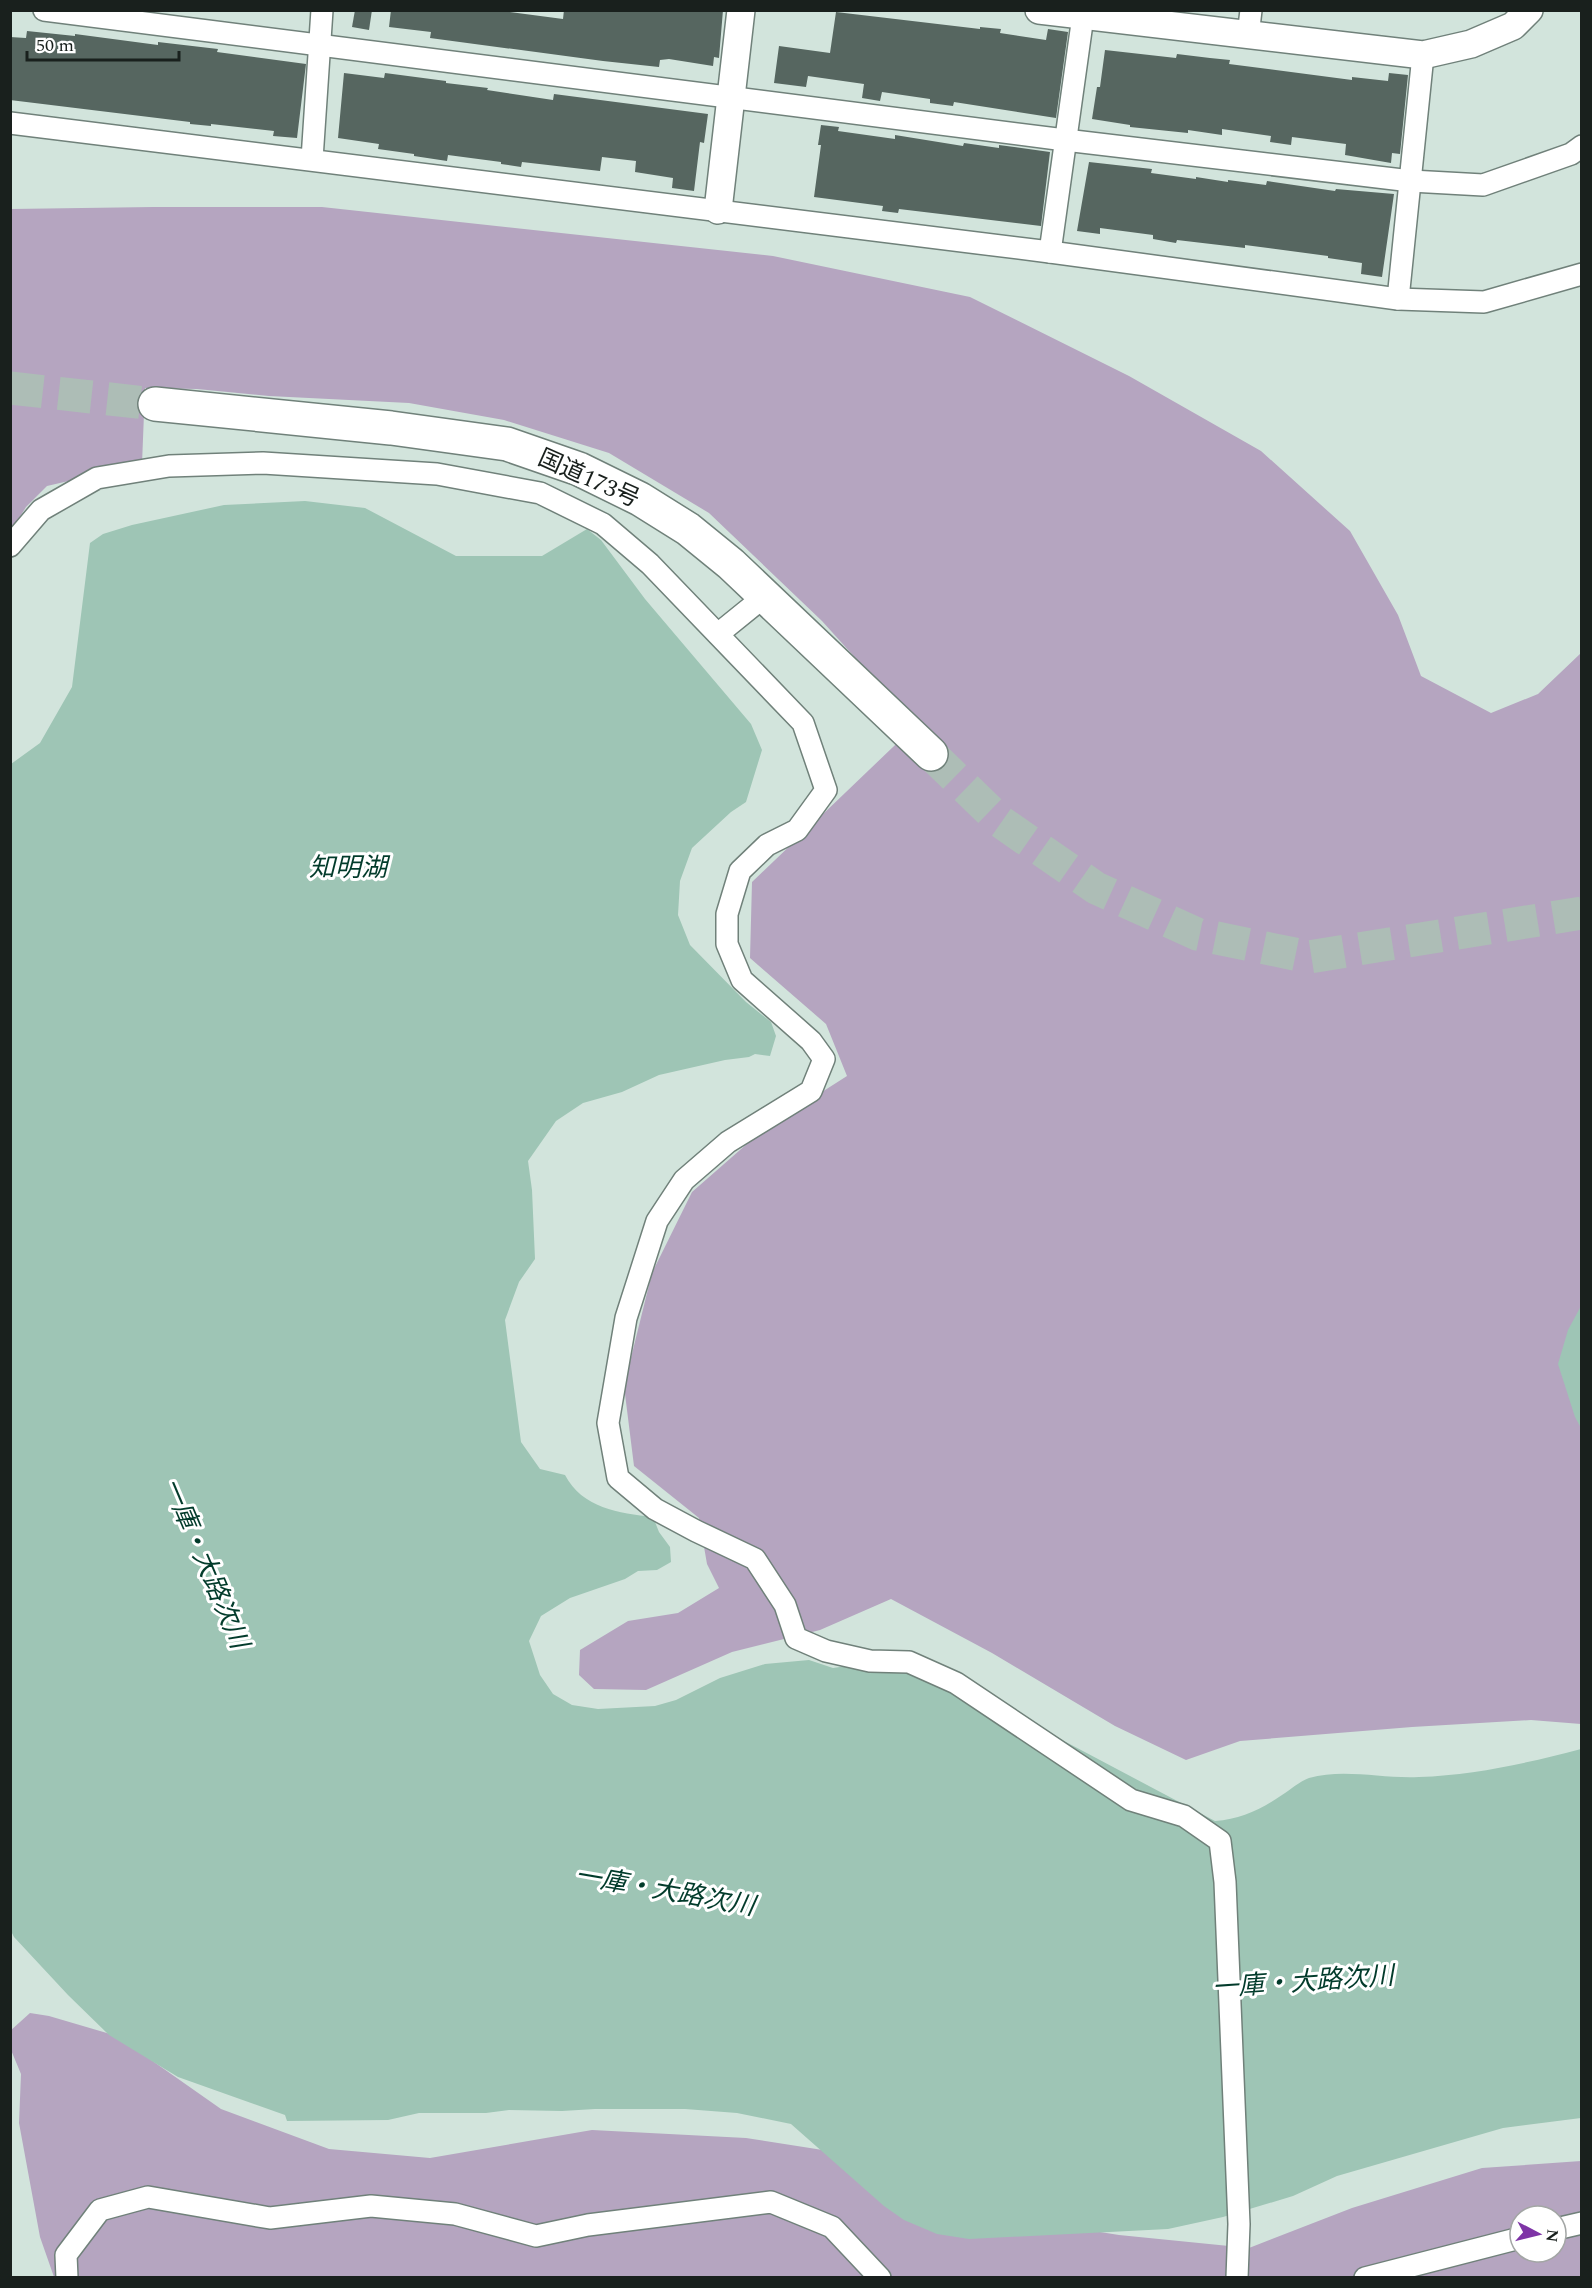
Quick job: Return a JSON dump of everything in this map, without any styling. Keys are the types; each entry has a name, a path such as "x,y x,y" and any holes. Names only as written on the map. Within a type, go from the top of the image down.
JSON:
{"highway":[{"name":"国道173号","path":"155,405 391,428 507,444 579,469 640,500 688,529 731,564 931,754"}],"street":[{"path":"44,10 1065,140 1411,181 1483,185 1571,154 1581,146"},
{"path":"312,159 322,10"},
{"path":"718,210 741,10"},
{"path":"1039,10 1083,16 1249,23 1423,56 1471,44 1513,26 1529,10"},
{"path":"1050,252 1083,16"},
{"path":"1398,299 1423,56"},
{"path":"10,123 1050,252 1398,299 1484,302 1581,274"},
{"path":"10,546 41,510 97,478 169,466 263,463 437,474 540,494 603,524 650,564 803,723 826,790 797,830 767,845 740,871 728,914 727,944 742,980 811,1041 824,1059 812,1091 728,1142 684,1180 657,1221 626,1318 608,1423 618,1478 656,1509 755,1559 785,1605 796,1638 826,1651 870,1661 909,1662 956,1683 1131,1800 1184,1816 1220,1841 1225,1882 1239,2224 1237,2277"},
{"path":"718,634 765,596"},
{"path":"67,2277 66,2255 100,2210 147,2197 270,2218 371,2206 455,2214 536,2235 588,2225 771,2202 832,2227 880,2277"},
{"path":"1365,2277 1508,2241"}],"shaded area":[{"path":"322,207 773,256 970,297 1129,376 1261,451 1350,531 1398,615 1421,676 1491,713 1538,694 1581,653 1581,1724 1531,1720 1240,1741 1186,1760 1115,1726 992,1653 891,1599 820,1630 732,1652 646,1690 594,1689 579,1675 580,1650 628,1621 678,1613 719,1588 707,1564 699,1518 634,1466 624,1386 652,1273 692,1192 764,1129 847,1076 826,1024 750,958 752,882 916,725 822,621 709,513 609,453 504,420 409,403 269,396 197,389 145,388 142,464 47,486 26,507 11,531 11,209"},
{"path":"30,2013 49,2016 117,2036 221,2109 329,2149 430,2158 592,2130 746,2138 861,2156 993,2215 1119,2235 1249,2248 1352,2208 1482,2168 1581,2161 1581,2277 54,2277 40,2237 19,2123 21,2074 11,2050 10,2031"}],"water":[{"name":"知明湖","path":"305,501 365,508 456,556 542,556 587,529 601,540 645,599 751,724 762,750 746,802 731,812 692,848 680,881 678,915 690,945 746,1002 771,1022 776,1036 770,1056 755,1054 659,1075 622,1092 583,1103 556,1121 528,1161 532,1190 535,1259 519,1282 505,1320 521,1442 540,1469 565,1475 572,1486 591,1502 615,1511 653,1517 659,1532 670,1547 671,1562 657,1570 638,1571 625,1579 570,1598 541,1616 529,1641 540,1675 553,1694 572,1705 598,1709 655,1706 676,1700 720,1678 765,1664 809,1660 833,1668 909,1657 941,1667 1064,1741 1215,1821 1250,1813 1306,1779 1322,1775 1405,1777 1460,1774 1581,1749 1581,2118 1503,2128 1337,2176 1293,2196 1223,2217 1168,2229 969,2239 937,2234 904,2220 884,2206 791,2124 737,2113 685,2109 509,2110 486,2113 419,2113 388,2120 287,2121 285,2115 178,2077 109,2035 14,1937 11,1931 11,764 40,743 72,687 90,543 103,534 132,525 224,505"},
{"path":"1581,1306 1581,1428 1575,1417 1558,1364 1568,1330"}],"building":[{"path":"355,10 372,10 369,30 352,27"},
{"path":"391,10 495,10 563,19 564,10 723,10 719,58 714,57 713,66 669,59 660,60 659,67 430,38 431,32 389,27"},
{"path":"836,12 980,29 980,27 1001,29 1000,33 1046,40 1048,29 1068,32 1056,118 954,102 953,106 930,103 930,99 882,92 880,101 862,98 864,84 808,76 806,87 774,83 779,46 830,53"},
{"path":"27,31 218,49 217,52 306,64 297,138 273,136 274,131 190,124 190,122 10,100 10,37 26,38"},
{"path":"1105,50 1176,58 1177,54 1230,60 1229,64 1352,80 1352,77 1388,81 1389,73 1408,75 1400,154 1392,153 1391,163 1345,155 1346,144 1292,137 1291,145 1270,142 1271,136 1222,129 1222,135 1188,130 1188,133 1130,127 1130,125 1092,119 1097,87 1100,87"},
{"path":"344,73 384,78 385,73 553,100 554,94 708,114 704,143 700,142 694,191 672,188 673,178 635,172 636,161 602,157 600,171 522,162 521,167 448,155 447,161 414,156 414,154 378,149 379,144 338,138"},
{"path":"821,125 839,127 838,131 895,139 895,135 963,146 964,143 999,148 999,145 1050,152 1041,226 899,209 898,213 882,211 883,206 814,197 821,145 818,145"},
{"path":"1089,162 1152,169 1151,173 1196,179 1196,177 1266,185 1267,181 1335,191 1336,189 1394,194 1382,277 1361,274 1362,263 1328,258 1328,256 1245,245 1245,248 1177,240 1176,243 1153,239 1153,235 1100,228 1100,234 1077,231"}],"tunnel":[{"path":"10,388 155,404"},
{"path":"931,754 1001,822 1096,888 1197,934 1309,957 1582,913"}],"water label":[{"name":"一庫・大路次川","path":"206,1563"},
{"name":"一庫・大路次川","path":"665,1890"},
{"name":"一庫・大路次川","path":"1303,1981"}]}
